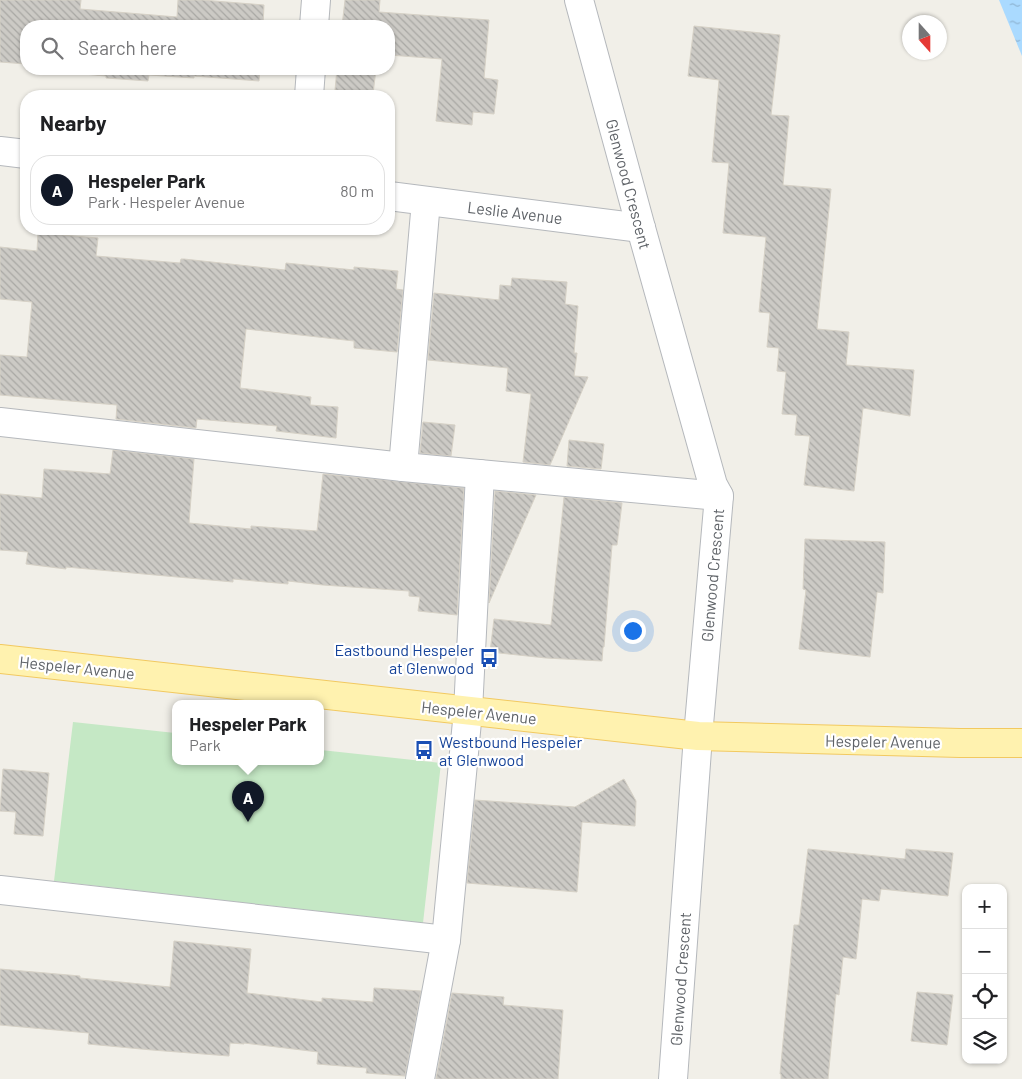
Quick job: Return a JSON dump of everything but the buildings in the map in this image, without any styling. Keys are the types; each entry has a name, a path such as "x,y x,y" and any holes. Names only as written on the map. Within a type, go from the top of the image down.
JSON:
{"main road":[{"name":"Hespeler Avenue","path":"0,659 698,736 1022,743"}],"street":[{"path":"314,20 316,0"},
{"name":"Glenwood Crescent","path":"579,0 713,485 719,496 698,736 673,1079"},
{"path":"309,90 311,75"},
{"path":"0,151 20,153"},
{"name":"Leslie Avenue","path":"395,197 641,228"},
{"path":"403,467 426,201"},
{"path":"0,422 403,467 719,496"},
{"path":"420,1079 446,940 468,711 480,474"},
{"path":"0,890 446,940"}],"green space":[{"path":"73,722 172,733 172,765 324,765 324,750 441,763 423,923 54,881"}],"water":[{"path":"999,0 1022,0 1022,56"}],"place":[{"name":"Eastbound Hespeler at Glenwood","path":"489,658"},
{"name":"Westbound Hespeler at Glenwood","path":"424,750"},
{"name":"Hespeler Park","path":"248,822"}]}
